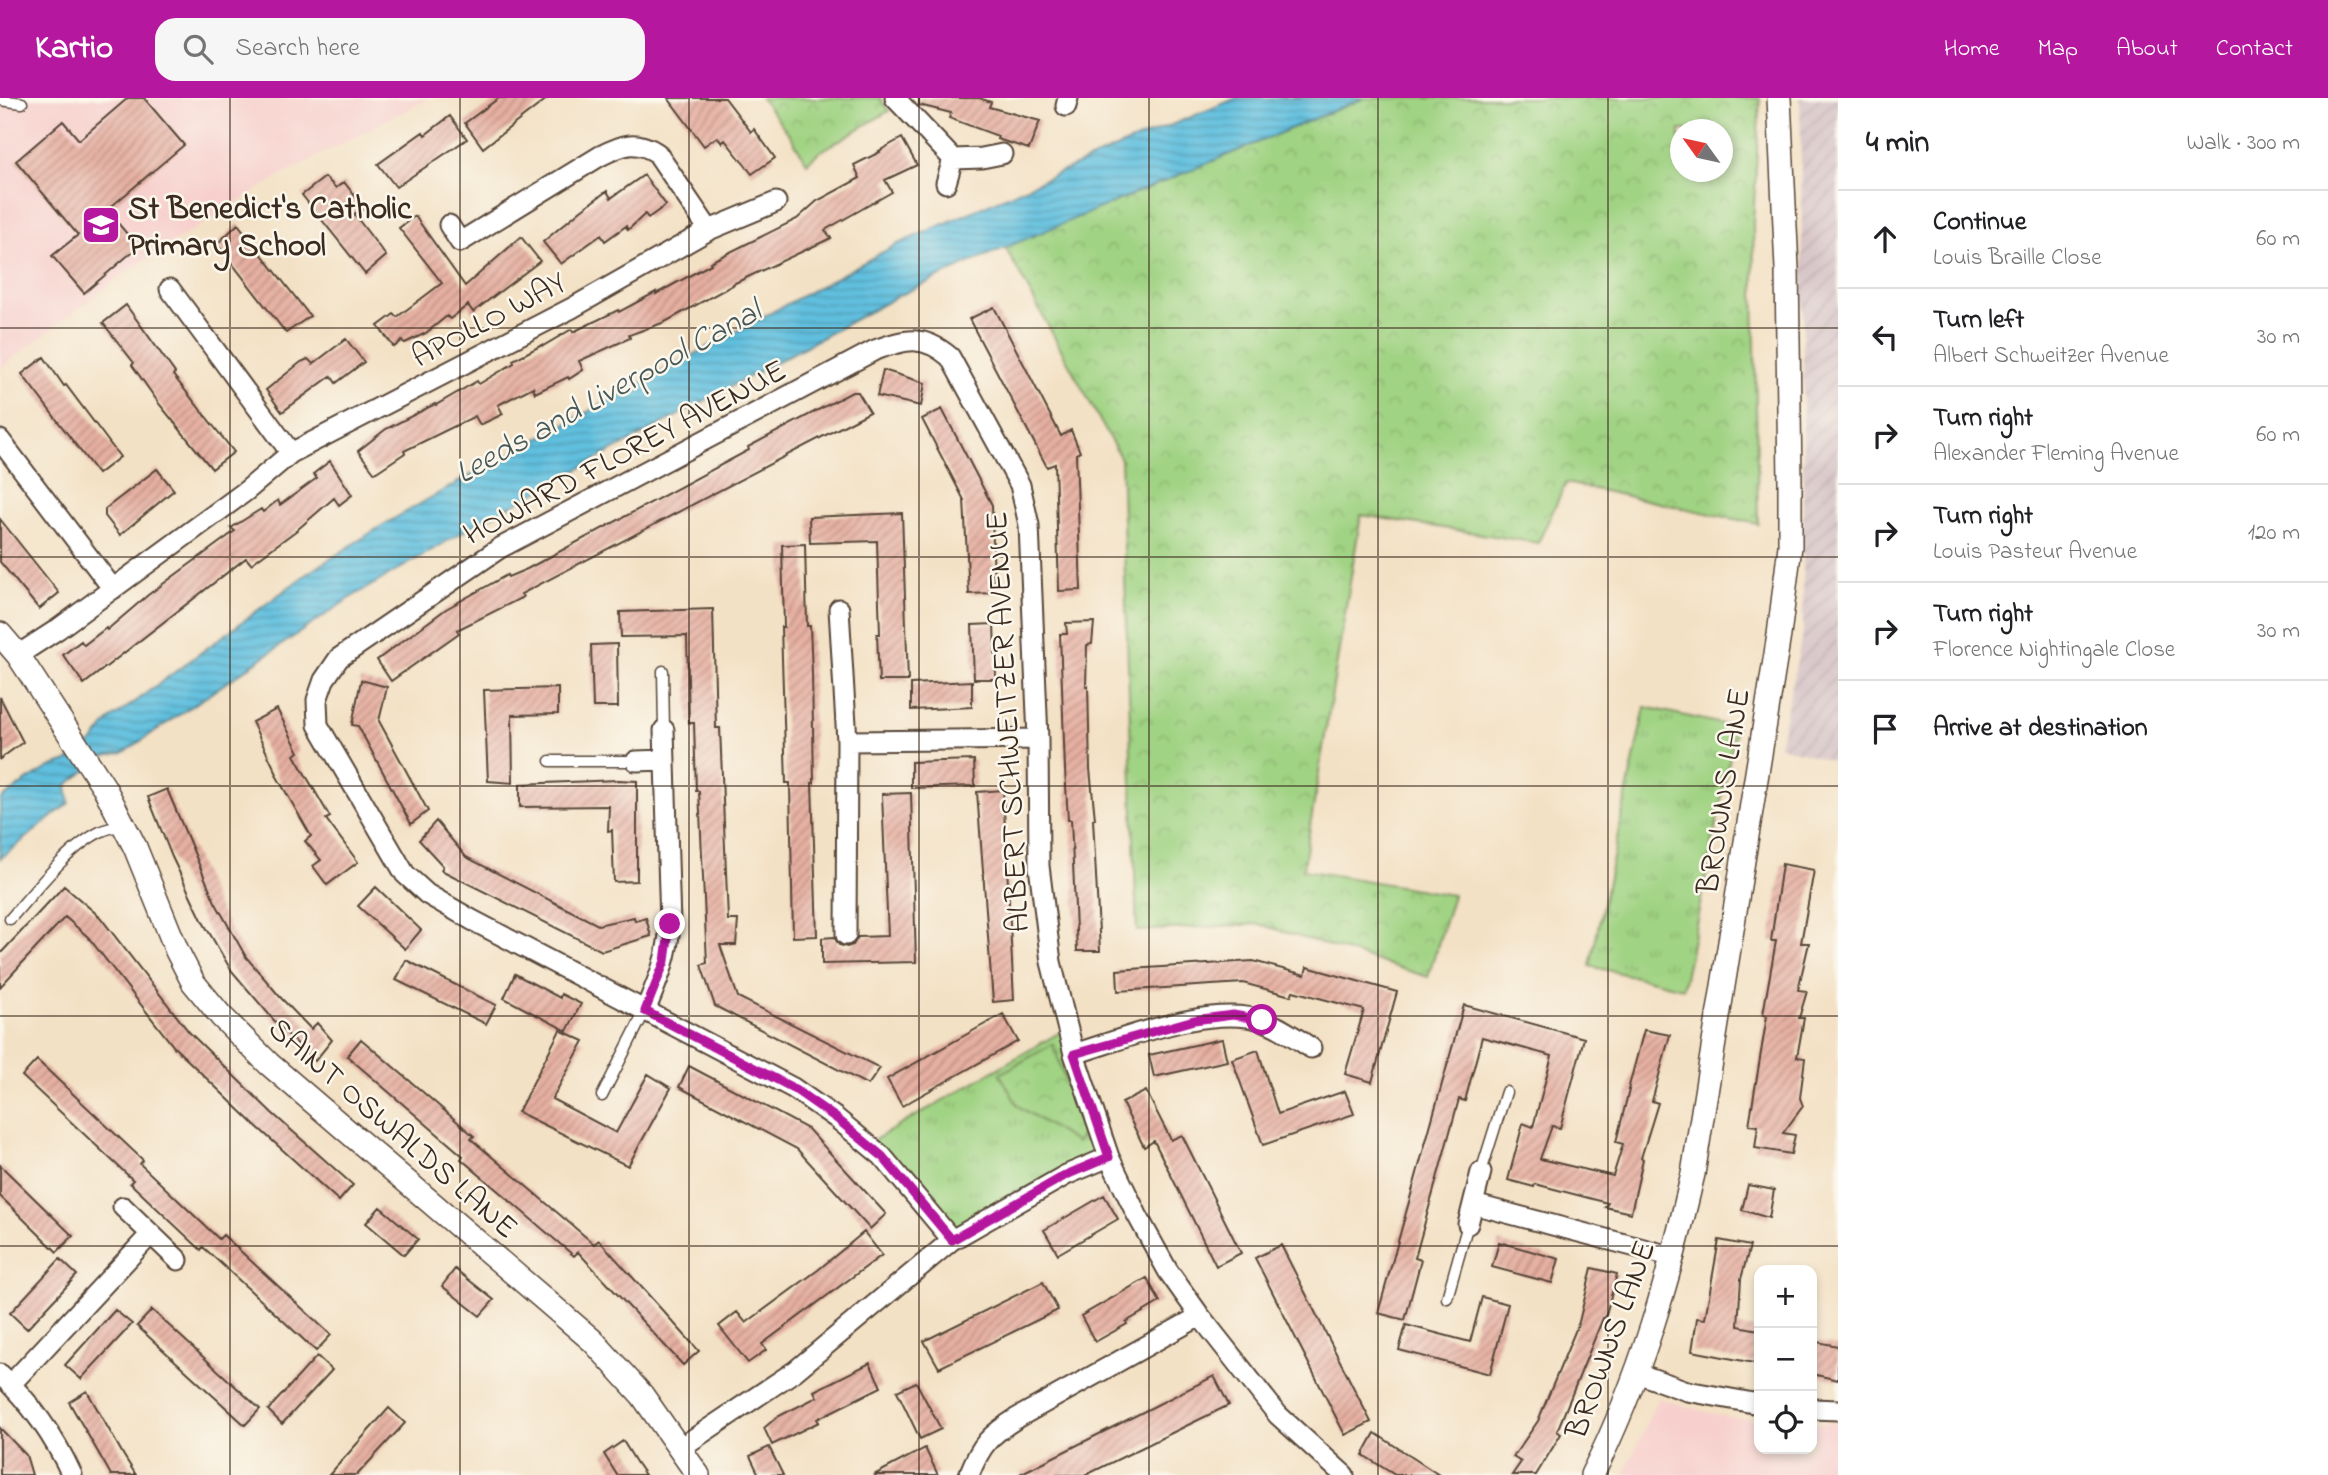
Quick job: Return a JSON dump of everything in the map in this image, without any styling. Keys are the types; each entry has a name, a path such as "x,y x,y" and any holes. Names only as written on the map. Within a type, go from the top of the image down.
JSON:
{"street":[{"path":"895,98 953,159 1002,154"},
{"name":"BROWNS LANE","path":"1592,1475 1617,1426 1637,1373 1674,1257 1695,1161 1779,635 1790,546 1787,269 1779,98"},
{"path":"449,225 460,242 526,200 623,145 645,146 657,153 709,230"},
{"path":"946,183 953,159"},
{"name":"APOLLO WAY","path":"18,655 246,491 291,453 572,309 709,230 776,202"},
{"path":"170,289 291,453"},
{"name":"HOWARD FLOREY AVENUE","path":"645,1011 472,920 427,894 405,874 318,724 317,700 324,680 339,658 500,548 875,350 903,340 922,341 937,346 950,357"},
{"name":"ALBERT SCHWEITZER AVENUE","path":"950,357 1020,485 1029,525 1038,739 1039,866 1051,962 1074,1054 1109,1157 1137,1216 1168,1271 1200,1316 1278,1415 1344,1475"},
{"path":"0,440 113,589"},
{"path":"839,609 847,741 846,935"},
{"name":"SAINT OSWALDS LANE","path":"0,634 18,655 104,787 135,847 177,951 193,982 221,1016 269,1064 593,1341 642,1395 698,1475"},
{"path":"664,730 670,924 665,961 645,1011 793,1088 836,1118 882,1156 952,1240"},
{"path":"847,741 1038,739"},
{"path":"636,761 664,760"},
{"path":"1074,1054 1160,1028 1233,1015 1262,1020 1311,1048"},
{"path":"680,1448 795,1371 952,1240 1066,1175 1109,1157"},
{"path":"1468,1224 1481,1172"},
{"path":"1473,1204 1674,1257"},
{"path":"123,1206 178,1260"},
{"path":"72,1475 45,1426 6,1379 150,1235"},
{"path":"969,1475 982,1446 993,1433 1200,1316"},
{"path":"1637,1373 1687,1391 1754,1403"},
{"path":"1817,1409 1838,1410"}],"lane":[{"path":"0,100 22,103"},
{"path":"663,671 664,730"},
{"path":"550,761 636,761"},
{"path":"10,919 51,873 85,842 102,831 123,825"},
{"path":"602,1096 645,1011"},
{"path":"1481,1172 1506,1092"},
{"path":"1447,1298 1468,1224"}],"shaded area":[{"name":"St Benedict's Catholic Primary School","path":"0,98 429,98 278,177 126,272 0,369"},
{"path":"1800,98 1838,98 1838,828 1833,761 1779,746 1803,632"},
{"path":"1658,1398 1722,1416 1754,1419 1754,1454 1817,1454 1817,1423 1838,1422 1838,1475 1624,1475"}],"green space":[{"path":"761,98 880,98 889,111 818,153 807,163 790,135"},
{"path":"1364,98 1760,98 1753,223 1758,524 1566,483 1538,543 1361,515 1303,870 1453,895 1428,977 1259,924 1137,931 1121,459 1005,247"},
{"path":"1645,707 1736,727 1683,988 1590,966"},
{"path":"1064,1030 1104,1155 955,1233 871,1142"},
{"path":"1053,1044 1083,1133 1077,1143 1018,1106 1000,1074"}],"water":[{"path":"1237,98 1364,98 973,261 898,296 468,529 350,598 123,753 105,756 67,785 69,803 0,859 0,800 50,767 68,761 91,744 109,721 308,573 383,525 896,245 1118,147"}],"building":[{"path":"128,98 144,98 184,145 107,210 138,247 84,293 52,256 78,235 16,161 63,121 79,140"},
{"path":"499,98 548,98 483,148 465,123"},
{"path":"668,98 725,98 751,132 754,129 775,158 752,174 725,140 722,143 717,137 704,146"},
{"path":"919,98 979,98 991,102 989,107 1040,121 1029,149 997,139 998,136 949,118 951,113 919,105"},
{"path":"450,116 467,139 396,187 378,164"},
{"path":"902,138 917,165 885,180 892,192 825,230 831,238 733,284 665,322 629,335 630,338 579,361 583,370 569,379 568,377 535,393 533,387 498,405 503,414 480,425 475,416 404,451 405,453 375,473 358,451 386,429 477,381 479,384 514,363 513,360 572,329 573,332 656,294 711,264 710,262 797,219 817,201 860,178 854,165"},
{"path":"644,175 666,205 648,218 645,214 628,230 626,226 605,241 601,235 561,264 543,242 607,191 611,198"},
{"path":"325,177 336,188 344,182 365,209 354,214 386,256 365,274 302,195"},
{"path":"415,216 465,286 521,237 540,261 473,312 468,305 450,319 447,316 426,333 405,343 402,341 394,347 378,326 394,314 397,317 442,283 399,228"},
{"path":"238,224 310,316 286,333 217,244"},
{"path":"126,305 175,373 173,375 234,452 212,469 160,405 132,365 134,363 103,323"},
{"path":"994,307 1061,436 1071,430 1080,452 1076,454 1081,590 1059,591 1055,464 1047,467 969,319"},
{"path":"346,339 364,362 336,383 331,376 282,412 266,390 301,362 308,359 313,364"},
{"path":"44,357 120,457 98,474 22,374"},
{"path":"883,370 925,383 921,406 877,396"},
{"path":"852,392 858,392 870,412 521,594 523,597 457,630 459,633 391,681 377,660 446,609 507,575 508,577 527,569"},
{"path":"942,409 992,505 994,593 969,594 964,500 922,419"},
{"path":"330,461 352,495 339,505 334,498 251,564 246,558 84,684 63,655 81,641 84,645 106,628 107,630 148,595 235,531 231,528 261,509 263,512 278,500 280,505 317,478 313,474"},
{"path":"157,469 174,490 120,535 105,516 105,509"},
{"path":"902,513 908,681 879,681 877,541 810,543 809,517"},
{"path":"0,519 59,593 39,609 0,562"},
{"path":"805,544 807,626 810,626 812,673 817,936 793,937 790,783 786,783 781,627 784,627 782,545"},
{"path":"713,609 716,728 720,728 728,920 738,920 736,945 720,945 738,997 880,1068 868,1085 715,1006 701,965 707,963 694,723 689,723 687,636 621,637 620,612"},
{"path":"1094,622 1092,644 1087,645 1086,686 1100,951 1077,951 1071,820 1068,820 1065,769 1060,634 1067,634 1066,623"},
{"path":"994,624 996,679 974,679 972,625"},
{"path":"617,644 618,707 593,707 591,645"},
{"path":"361,680 387,687 379,721 428,811 411,824 358,726 352,725"},
{"path":"972,681 972,707 911,710 911,684"},
{"path":"558,688 558,714 512,715 513,783 488,781 484,690"},
{"path":"0,697 23,742 0,759"},
{"path":"277,709 299,752 294,755 330,817 326,819 358,862 327,885 313,866 321,860 305,841 311,836 276,775 252,722"},
{"path":"974,760 975,786 911,788 911,762"},
{"path":"637,781 637,881 614,882 612,830 608,831 609,806 520,807 520,784"},
{"path":"167,789 215,902 246,957 311,1029 317,1023 332,1040 315,1061 278,1025 231,970 203,922 172,857 148,797"},
{"path":"1003,790 1014,1000 993,1002 977,792"},
{"path":"911,793 916,962 822,964 822,938 834,937 839,945 847,947 853,945 858,937 888,936 882,794"},
{"path":"436,821 466,857 598,925 634,917 635,921 646,918 651,936 602,951 441,870 443,866 419,840"},
{"path":"1782,864 1814,870 1801,943 1809,943 1798,990 1807,991 1799,1018 1804,1018 1797,1057 1805,1058 1800,1098 1803,1106 1783,1133 1795,1135 1791,1154 1755,1148 1758,1126 1749,1125 1767,1016 1763,1014 1776,941 1771,941"},
{"path":"64,886 100,917 189,1032 272,1113 353,1185 339,1201 174,1047 88,937 65,917 0,987 0,954"},
{"path":"376,887 421,930 405,949 358,906"},
{"path":"406,960 496,1005 486,1024 396,980"},
{"path":"1253,961 1305,975 1307,967 1397,992 1372,1082 1345,1074 1364,1010 1293,991 1291,996 1243,983 1118,991 1117,970"},
{"path":"515,974 560,998 561,994 581,1004 567,1031 504,998"},
{"path":"1464,1005 1584,1038 1560,1128 1552,1126 1540,1159 1613,1176 1623,1144 1616,1142 1644,1030 1670,1035 1652,1101 1658,1103 1641,1158 1643,1159 1631,1213 1605,1207 1608,1203 1535,1184 1534,1187 1508,1180 1523,1123 1533,1127 1552,1056 1482,1037 1465,1101 1459,1099 1415,1258 1421,1260 1405,1320 1378,1313"},
{"path":"1003,1014 1018,1041 902,1106 887,1079"},
{"path":"560,1030 584,1041 552,1099 616,1133 648,1074 671,1088 628,1166 518,1112"},
{"path":"361,1039 474,1136 471,1139 594,1244 599,1240 699,1351 683,1365 578,1252 574,1256 347,1056"},
{"path":"1222,1039 1227,1061 1154,1077 1149,1055"},
{"path":"1258,1050 1278,1114 1345,1091 1354,1114 1263,1145 1232,1059"},
{"path":"37,1060 143,1160 140,1164 219,1239 223,1235 331,1335 316,1351 203,1247 201,1250 130,1183 133,1180 22,1076"},
{"path":"689,1066 808,1129 886,1214 870,1229 797,1149 679,1087"},
{"path":"1146,1091 1171,1140 1182,1135 1241,1253 1216,1266 1154,1141 1144,1147 1122,1103"},
{"path":"0,1165 73,1236 57,1252 0,1196"},
{"path":"1748,1185 1774,1190 1769,1218 1742,1210"},
{"path":"1104,1195 1118,1219 1058,1254 1044,1230"},
{"path":"380,1207 418,1239 404,1255 366,1223"},
{"path":"864,1232 882,1255 762,1344 766,1350 748,1363 719,1326 737,1312 746,1323"},
{"path":"1719,1240 1750,1246 1741,1279 1738,1326 1754,1329 1754,1363 1692,1351 1697,1318 1705,1319"},
{"path":"1499,1242 1559,1259 1552,1283 1492,1267"},
{"path":"1281,1245 1371,1422 1345,1435 1255,1258"},
{"path":"60,1259 77,1275 27,1329 10,1313"},
{"path":"1592,1268 1617,1274 1605,1318 1557,1431 1561,1434 1536,1475 1512,1475 1521,1462 1513,1457 1538,1421 1579,1322"},
{"path":"455,1269 494,1300 480,1316 442,1286"},
{"path":"1147,1278 1160,1302 1095,1342 1081,1316"},
{"path":"1043,1282 1058,1310 939,1368 924,1341"},
{"path":"1482,1297 1508,1304 1490,1374 1399,1350 1406,1325 1470,1342"},
{"path":"115,1310 132,1324 81,1379 65,1365"},
{"path":"152,1310 260,1409 245,1425 137,1326"},
{"path":"1817,1342 1838,1346 1838,1380 1817,1375"},
{"path":"317,1356 332,1370 282,1424 268,1410"},
{"path":"870,1363 881,1387 772,1445 764,1428 777,1417 817,1397 814,1391"},
{"path":"1214,1376 1229,1405 1086,1475 1018,1475"},
{"path":"916,1382 941,1429 920,1439 897,1391"},
{"path":"87,1391 136,1475 111,1475 69,1402"},
{"path":"389,1408 405,1423 357,1475 329,1475"},
{"path":"0,1428 26,1455 32,1475 0,1475"},
{"path":"1375,1433 1439,1475 1395,1475 1363,1455"},
{"path":"623,1441 645,1475 617,1475 604,1454"},
{"path":"769,1447 783,1475 759,1475 750,1456"},
{"path":"925,1448 938,1475 874,1475"}],"place":[{"name":"St Benedict's Catholic Primary School","path":"101,225"}],"route":[{"path":"670,924 665,961 645,1011 793,1088 836,1118 882,1156 952,1240 1066,1175 1109,1157 1074,1054 1194,1020 1233,1015 1262,1020"}],"water label":[{"name":"Leeds and Liverpool Canal","path":"607,390"}]}
